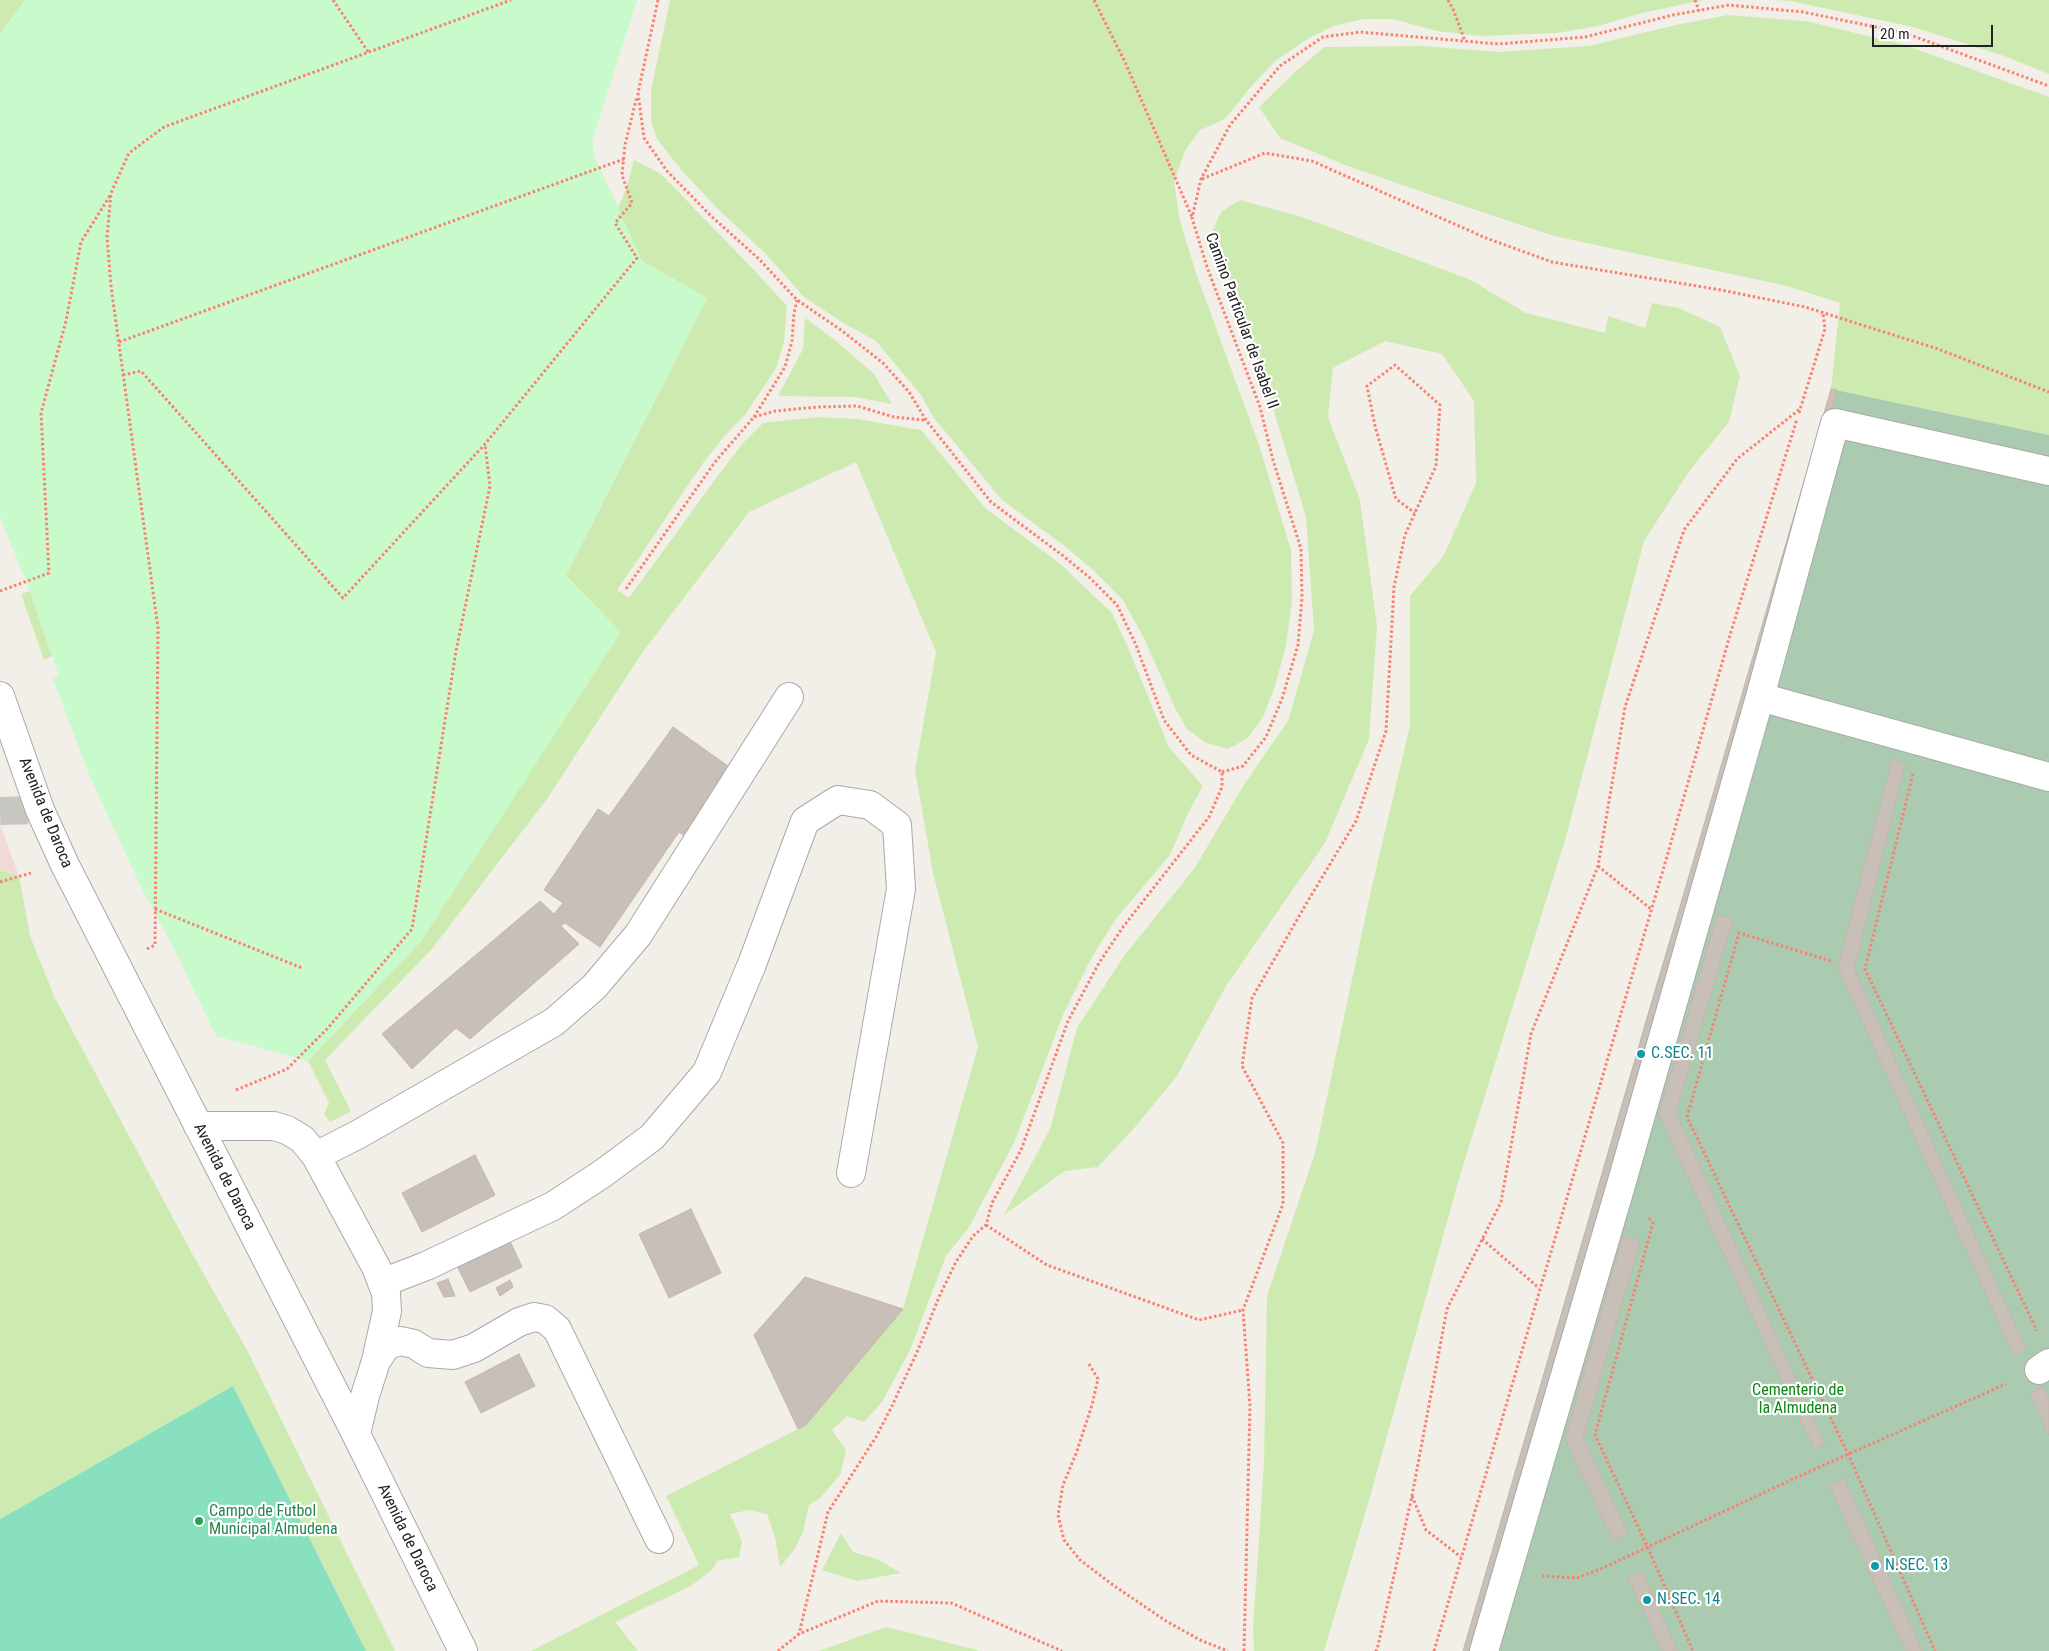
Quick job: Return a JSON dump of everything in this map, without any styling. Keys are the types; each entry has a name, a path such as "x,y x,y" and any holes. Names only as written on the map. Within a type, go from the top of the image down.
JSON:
{"street":[{"path":"1484,1651 1621,1185 1760,697 1835,423 2049,471"},
{"name":"Avenida de Daroca","path":"0,696 40,810 65,865 356,1434 463,1651"},
{"path":"316,1156 359,1134 554,1022 594,987 638,935 789,697"},
{"path":"1760,697 2049,776"},
{"path":"382,1283 426,1266 553,1206 602,1174 652,1137 707,1072 752,964 805,821 838,800 870,805 897,825 901,889 851,1172"},
{"path":"198,1126 274,1126 287,1130 302,1139 316,1156 376,1267 386,1293 386,1311 376,1361 356,1434"},
{"path":"376,1361 387,1345 400,1340 414,1344 428,1353 453,1355 474,1348 519,1322 534,1317 546,1319 556,1329 659,1539"}],"path":[{"path":"333,0 369,52"},
{"path":"0,591 49,573 41,413 66,321 81,242 111,193 129,154 164,128 511,0"},
{"path":"123,374 142,371 342,598 485,444 637,258 615,223 632,203 622,175 625,145 658,0"},
{"path":"1094,0 1125,62 1192,218"},
{"path":"1448,0 1465,41"},
{"path":"1695,0 1699,10"},
{"name":"Camino Particular de Isabel II","path":"1222,772 1243,766 1266,737 1282,699 1298,645 1302,597 1301,549 1273,460 1260,407 1207,267 1192,218 1201,179 1230,125 1280,66 1323,37 1360,32 1498,44 1585,37 1699,10 1729,5 1803,12 1905,33 2049,86"},
{"path":"638,93 644,138 667,171 711,216 759,259 798,300 841,330 882,363 909,392 926,420 991,502 1062,555 1117,605 1136,645 1164,720 1191,755 1222,772 1222,787 1209,817 1123,927 1099,963 1068,1021 1021,1150 992,1203 986,1225 973,1236 956,1262 892,1406 876,1437 828,1512 799,1634"},
{"path":"1201,179 1265,153 1312,161 1486,238 1552,262 1721,290 1805,307 1938,349 2049,392"},
{"path":"119,342 624,159"},
{"path":"111,193 107,237 110,286 158,628 155,945 117,966"},
{"path":"626,589 715,462 754,417 785,367 792,341 794,313 798,300"},
{"path":"1434,1651 1730,635 1825,329 1822,313"},
{"path":"1244,1651 1250,1406 1244,1310 1283,1204 1283,1143 1242,1066 1252,998 1356,821 1386,731 1394,587 1405,536 1436,466 1440,405 1395,365 1367,386 1375,426 1396,499 1415,513"},
{"path":"754,417 775,411 857,406 894,417 926,420"},
{"path":"1375,1651 1377,1650 1412,1496 1447,1309 1501,1202 1531,1034 1598,866 1625,707 1684,530 1737,459 1800,409"},
{"path":"231,1092 287,1069 327,1029 412,929 456,651 490,486 485,444"},
{"path":"1914,769 1865,970 2043,1357"},
{"path":"1598,866 1651,909"},
{"path":"155,909 302,968"},
{"path":"1832,961 1739,933 1687,1117 1848,1454 1935,1651"},
{"path":"1621,1185 1653,1223 1595,1435 1648,1548 1693,1651"},
{"path":"986,1225 1047,1265 1199,1320 1244,1310"},
{"path":"1482,1239 1539,1288"},
{"path":"1089,1364 1098,1380 1086,1423 1063,1485 1058,1515 1064,1540 1080,1560 1166,1621 1191,1635 1228,1651"},
{"path":"1507,1574 1577,1578 1648,1548 1848,1454 1995,1390"},
{"path":"1412,1496 1426,1530 1461,1557"},
{"path":"778,1651 799,1634 878,1601 951,1603 1062,1651"}],"shaded area":[{"path":"0,824 19,876 0,870"}],"green space":[{"path":"0,0 25,0 0,34"},
{"path":"25,0 637,0 592,141 595,157 642,261 707,298 566,575 621,632 422,940 308,1061 216,1036 173,947 141,887 90,777 53,679 59,676 30,591 0,517 0,34"},
{"path":"670,0 1703,0 1642,13 1598,26 1557,33 1480,36 1437,31 1393,19 1364,19 1333,26 1309,38 1275,61 1225,119 1200,130 1185,151 1174,182 1180,221 1196,273 1259,445 1291,550 1292,601 1286,646 1275,686 1263,717 1248,738 1228,749 1206,743 1187,729 1175,708 1144,638 1123,600 1093,570 1066,547 1002,500 934,418 921,395 876,341 845,324 804,297 767,255 718,209 683,172 657,139 651,122 651,90"},
{"path":"1775,0 2049,0 2049,74 2004,56 1913,27 1790,1"},
{"path":"1728,15 1805,21 1902,44 2049,97 2049,435 1831,389 1840,303 1787,286 1554,236 1428,194 1345,165 1280,138 1259,107 1324,47 1422,46 1499,52 1589,46 1676,25"},
{"path":"634,160 661,174 787,306 784,342 776,368 745,415 726,434 703,463 617,590 629,598 722,470 744,442 763,423 818,417 857,419 921,430 986,509 1058,562 1112,613 1169,747 1203,786 1189,811 1170,855 1115,920 1092,957 1063,1015 1014,1143 969,1227 946,1256 910,1350 882,1402 864,1422 847,1416 832,1430 846,1450 840,1475 819,1499 809,1505 803,1532 794,1550 780,1567 775,1537 767,1514 749,1510 730,1514 742,1541 739,1557 717,1561 712,1570 691,1586 615,1622 638,1651 531,1651 699,1565 666,1496 806,1425 903,1309 978,1047 933,873 915,770 936,652 856,462 749,512 642,653 547,799 431,950 325,1060 351,1111 330,1122 324,1114 329,1103 308,1061 422,940 566,575 707,298 642,261 617,209 611,191 618,208 626,190"},
{"path":"1240,200 1302,217 1469,279 1526,313 1605,333 1608,316 1645,328 1652,303 1679,308 1720,327 1740,376 1729,422 1690,470 1644,541 1566,837 1461,1172 1368,1504 1324,1651 1254,1651 1253,1629 1264,1463 1267,1296 1315,1153 1372,886 1410,726 1410,596 1444,555 1476,483 1474,401 1442,354 1385,341 1333,368 1328,417 1360,500 1377,626 1369,739 1325,843 1226,986 1177,1076 1136,1126 1098,1167 1065,1171 1004,1215 1050,1129 1077,1028 1124,956 1194,869 1245,783 1288,721 1314,631 1306,517 1263,375 1212,232 1221,212"},
{"path":"805,318 835,340 874,374 892,404 855,397 778,396 803,349"},
{"name":"Cementerio de la Almudena","path":"1831,389 2049,435 2049,1651 1464,1651 1651,1002 1725,756"},
{"path":"30,591 52,656 44,660 21,594"},
{"path":"0,870 19,876 30,936 55,998 194,1257 247,1350 395,1651 366,1651 233,1386 0,1519"},
{"name":"Campo de Futbol Municipal Almudena","path":"233,1386 366,1651 0,1651 0,1519"},
{"path":"841,1533 853,1552 877,1559 901,1573 857,1581 822,1570"},
{"path":"886,1627 977,1650 979,1651 819,1651"}],"building":[{"name":"C.SEC. 11","path":"1831,389 1837,390 1472,1651 1463,1651"},
{"path":"673,727 728,766 683,835 679,832 600,947 565,923 561,926 579,944 470,1039 456,1028 412,1069 382,1034 540,901 554,914 563,903 544,890 598,809 609,816"},
{"path":"1892,759 1905,764 1854,969 2026,1349 2014,1356 1838,968"},
{"path":"1717,915 1733,918 1676,1113 1825,1444 1814,1449 1659,1115"},
{"path":"475,1155 495,1195 422,1232 402,1193"},
{"path":"691,1209 721,1273 669,1298 639,1234"},
{"path":"1623,1236 1640,1241 1583,1438 1628,1533 1613,1540 1565,1439"},
{"path":"510,1241 522,1267 470,1292 457,1266"},
{"path":"805,1277 903,1309 806,1425 798,1429 754,1335"},
{"path":"448,1279 455,1296 444,1297 437,1283"},
{"path":"510,1280 513,1287 500,1296 496,1288"},
{"path":"519,1354 535,1386 481,1413 465,1382"},
{"path":"2043,1386 2049,1398 2049,1436 2030,1394"},
{"name":"N.SEC. 13","path":"1844,1478 1923,1651 1906,1651 1829,1485"},
{"name":"N.SEC. 14","path":"1642,1571 1678,1651 1662,1651 1628,1577"}],"tunnel":[{"path":"0,811 40,810"}],"place":[{"name":"C.SEC. 11","path":"1641,1054"},
{"name":"Campo de Futbol Municipal Almudena","path":"199,1521"},
{"name":"N.SEC. 13","path":"1875,1566"},
{"name":"N.SEC. 14","path":"1647,1600"}]}
